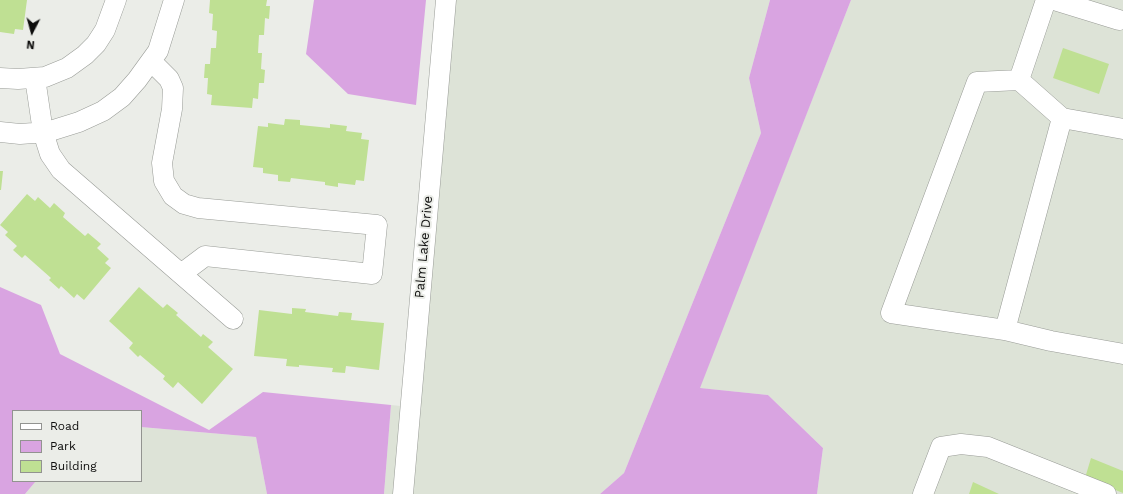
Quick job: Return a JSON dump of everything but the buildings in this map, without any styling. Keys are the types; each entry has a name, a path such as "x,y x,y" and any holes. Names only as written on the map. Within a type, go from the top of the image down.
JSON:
{"street":[{"path":"0,78 18,79 45,77 67,68 85,55 96,44 105,30 116,0"},
{"path":"0,132 20,134 43,132 78,122 103,111 127,91 151,61 158,50 174,0"},
{"name":"Palm Lake Drive","path":"403,494 446,0"},
{"path":"1018,80 1046,0"},
{"path":"1054,0 1119,20"},
{"path":"151,61 169,79 173,88 172,109 162,163 164,182 173,196 184,204 198,208 376,225 372,274 205,256 181,274"},
{"path":"35,78 43,132 50,154 61,170 233,319"},
{"path":"1123,129 1062,118 1018,80 977,82 891,313 1005,330 1051,341 1123,354"},
{"path":"1005,330 1062,118"},
{"path":"923,494 941,447 961,444 988,447 1106,494"}],"shaded area":[{"path":"456,0 770,0 749,78 761,133 624,473 600,494 384,494 391,405 419,408"},
{"path":"851,0 1123,0 1123,494 817,494 823,448 768,395 699,388"},
{"path":"142,427 256,437 267,494 25,494 35,482 142,482"}],"green space":[{"path":"314,0 426,0 416,105 348,94 306,54"},
{"path":"770,0 851,0 700,388 768,395 823,448 817,494 600,494 624,473 761,133 749,78"},
{"path":"0,287 41,305 60,354 209,430 263,392 391,405 384,494 267,494 256,437 142,427 142,410 12,410 12,482 35,482 25,494 0,494"}]}
